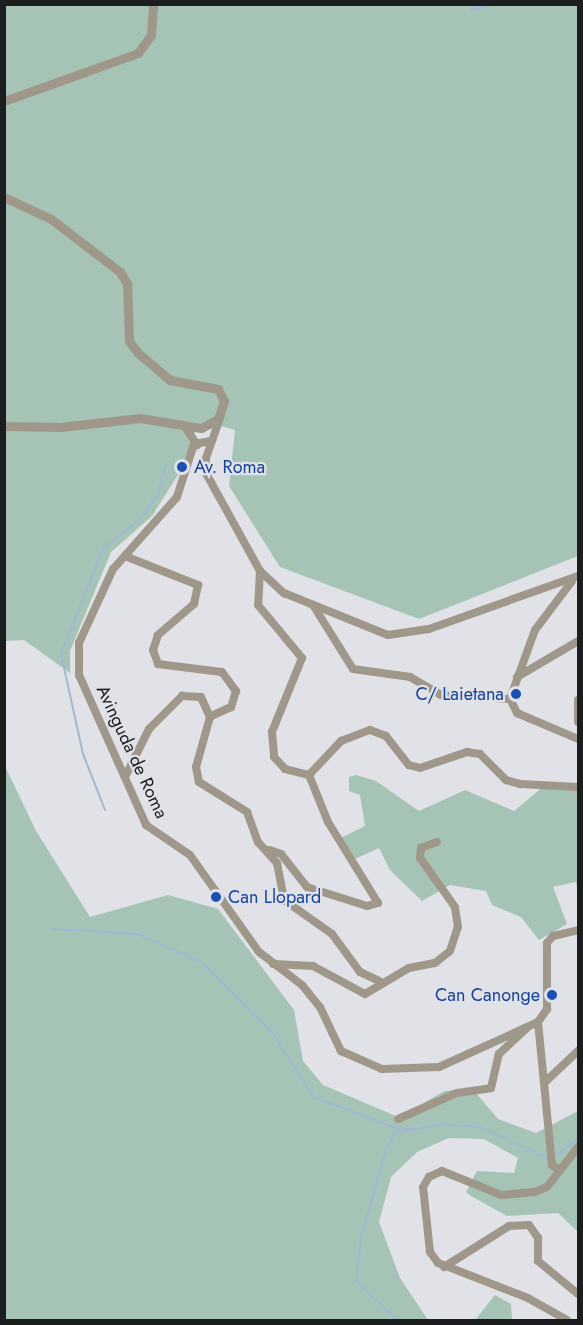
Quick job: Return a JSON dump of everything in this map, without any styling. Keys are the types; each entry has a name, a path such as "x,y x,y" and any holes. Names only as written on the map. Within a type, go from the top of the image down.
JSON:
{"street":[{"path":"4,101 138,53 151,35 153,4"},
{"path":"4,197 51,219 120,272 127,283 129,341 170,380 218,389 222,413 203,443"},
{"path":"4,426 61,427 140,418 185,427 203,428 222,413"},
{"path":"185,427 203,443"},
{"path":"203,428 203,443 210,481 260,571 278,589 313,605 388,635 429,629 575,578"},
{"name":"Avinguda de Roma","path":"203,428 203,443 171,508 125,556 93,602 79,643 78,666 146,825 190,855 230,904 245,935 273,964 302,985 320,1006 341,1051 356,1062 382,1070 439,1066 528,1027"},
{"path":"125,556 198,585 194,604 165,625 153,650 165,667 230,677 236,691 231,707 210,717"},
{"path":"260,571 258,605 302,658 272,732 273,757 285,769 309,775"},
{"path":"575,578 535,630 510,699 516,712 579,739"},
{"path":"313,605 353,669 410,677 441,695 510,699"},
{"path":"517,677 579,641"},
{"path":"126,775 149,729 182,696 201,698 210,717 195,775 242,806 258,842 281,854 307,887 367,906 378,903 328,822 309,775"},
{"path":"579,700 579,722"},
{"path":"309,775 341,741 370,730 386,736 409,765 420,768 467,752 480,754 506,780 520,784 579,787"},
{"path":"273,964 313,966 365,994 379,981 435,963 450,951 458,927 455,907 420,858 421,848 437,842"},
{"path":"270,850 284,900 332,934 360,972 379,981"},
{"path":"398,1119 457,1093 491,1088 499,1054 528,1027 538,1022 547,1009 548,943 553,936 579,930"},
{"path":"538,1022 555,1167"},
{"path":"544,1083 579,1051"},
{"path":"567,1320 528,1298 444,1267 430,1252 424,1212 429,1177 452,1172 489,1190 515,1196 547,1187 555,1167 579,1147"},
{"path":"444,1267 509,1226 529,1225 538,1238 538,1261 579,1294"}],"green space":[{"path":"5,5 578,5 578,556 419,619 280,567 229,486 235,430 207,422 198,424 181,470 152,516 111,552 70,651 70,673 24,640 5,641"},
{"path":"4,764 36,831 90,917 168,895 218,909 294,1010 303,1061 323,1085 398,1117 445,1091 464,1089 476,1093 498,1119 536,1133 578,1111 578,1232 558,1213 507,1216 471,1196 466,1192 477,1171 514,1173 518,1158 484,1139 449,1138 417,1152 391,1177 379,1222 400,1278 428,1320 5,1320"},
{"path":"356,775 376,781 419,811 465,790 514,811 544,786 578,791 578,889 576,882 553,887 567,924 539,940 521,917 492,905 486,891 450,885 422,901 390,870 379,848 355,859 341,838 365,826 360,795 349,791 349,777"},
{"path":"495,1295 511,1304 512,1320 475,1320"}],"waterway":[{"path":"471,10 497,4"},
{"path":"105,810 83,754 61,654 103,549 141,518 158,494 166,465"},
{"path":"51,929 138,934 201,962 274,1035 314,1097 396,1128 412,1129"},
{"path":"397,1320 356,1281 361,1238 387,1147 396,1133 443,1124 479,1127 546,1157 562,1152 578,1137"}],"place":[{"name":"Av. Roma","path":"182,467"},
{"name":"C/ Laietana","path":"516,694"},
{"name":"Can Llopard","path":"216,897"},
{"name":"Can Canonge","path":"552,995"}]}
